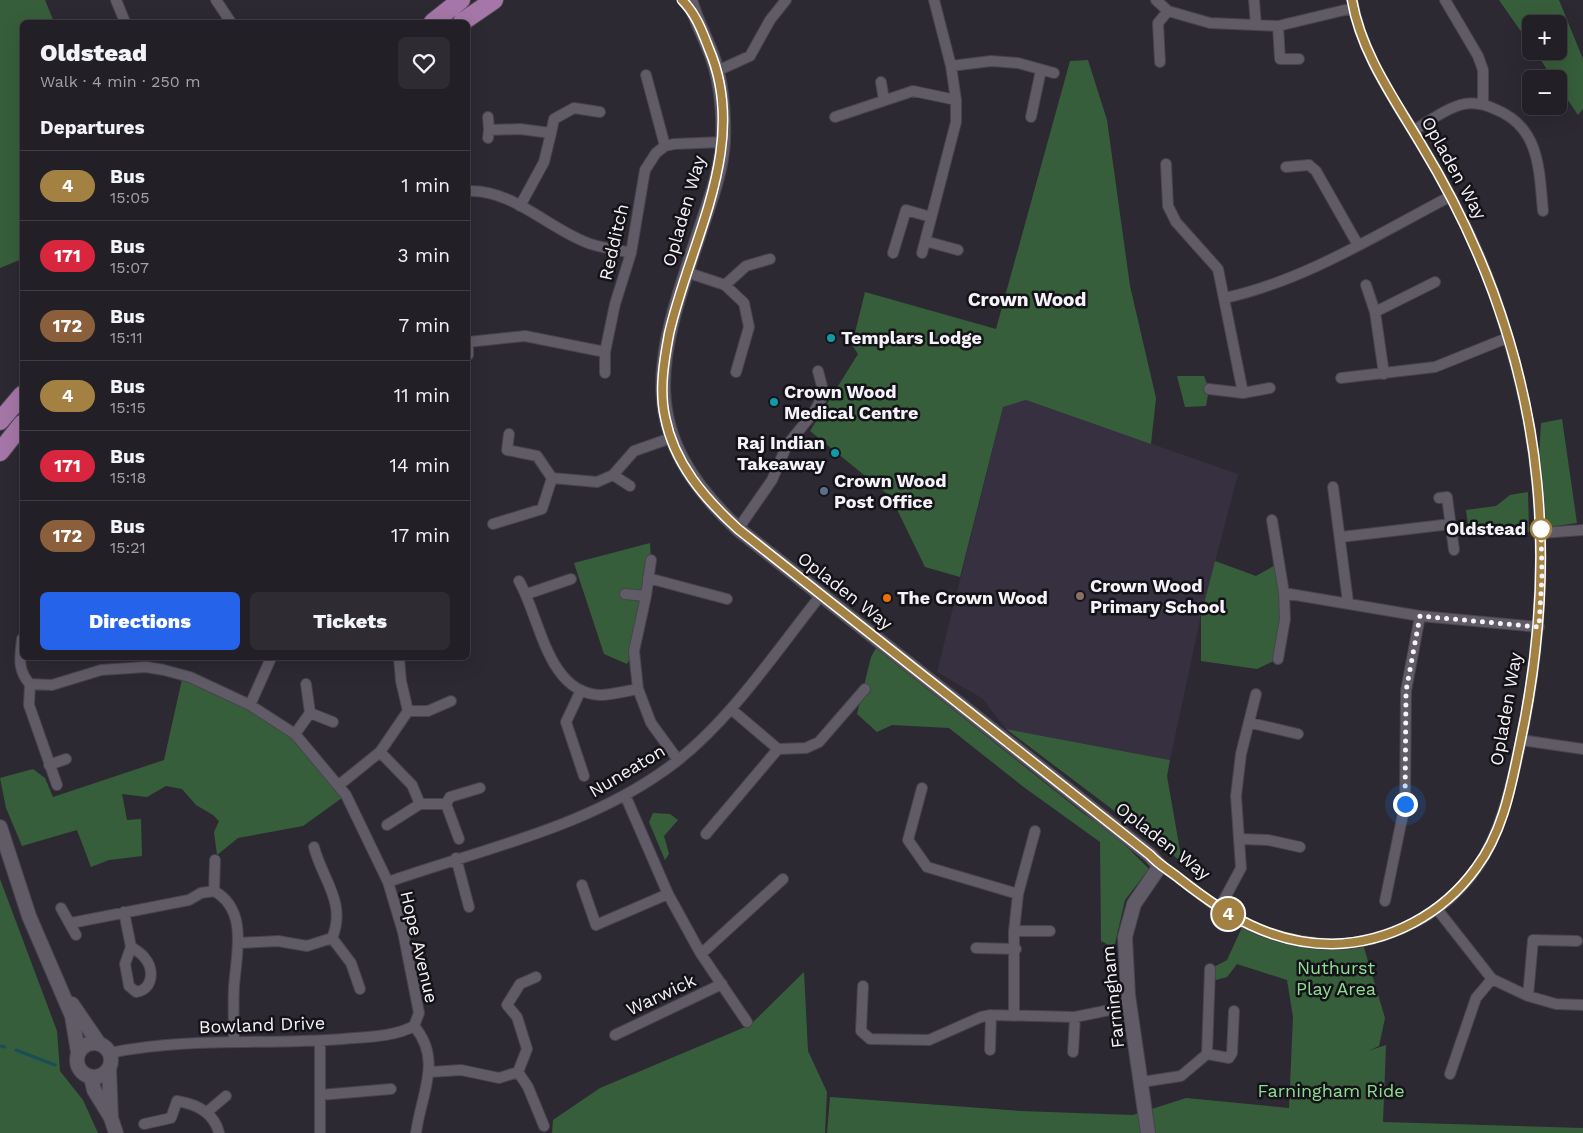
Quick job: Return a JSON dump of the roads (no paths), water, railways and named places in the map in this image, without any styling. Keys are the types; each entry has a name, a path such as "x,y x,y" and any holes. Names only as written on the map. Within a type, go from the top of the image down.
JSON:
{"highway":[{"path":"436,20 461,0"},
{"path":"465,20 494,0"},
{"path":"0,421 20,397"},
{"path":"0,443 20,426"},
{"path":"0,452 20,427"}],"street":[{"path":"116,0 125,20"},
{"path":"216,0 229,20"},
{"name":"Opladen Way","path":"682,0 692,6 717,72 724,108 723,142 716,178 686,272 664,360 662,398 671,438 691,477 712,505 738,529 1150,855 1160,866 1173,872 1219,909 1267,932 1290,939 1328,944 1351,943 1377,938 1399,930 1437,909 1456,893 1478,867 1492,842 1511,786 1534,670 1542,576 1541,533 1533,449 1518,372 1494,294 1451,196 1378,72 1353,4"},
{"path":"717,72 750,56 770,20 786,0"},
{"path":"922,253 956,122 956,100 951,66 934,0"},
{"path":"1156,0 1168,11 1210,23 1278,26 1353,4"},
{"path":"1254,0 1256,25"},
{"path":"1445,0 1478,56 1482,70 1483,103"},
{"path":"1160,62 1158,23 1168,11"},
{"path":"1278,26 1280,59 1300,58"},
{"path":"951,66 990,61 1018,64 1054,73"},
{"path":"1031,117 1041,70"},
{"path":"646,75 665,146 723,142"},
{"path":"881,82 884,100"},
{"path":"835,117 913,91 956,100"},
{"path":"1413,131 1445,111 1462,104 1483,103 1512,116 1528,137 1538,159 1543,211"},
{"path":"520,206 544,162 554,119 574,108 600,112"},
{"path":"488,117 489,134 520,129 551,133"},
{"name":"Redditch","path":"605,373 605,352 615,304 631,253 645,170 656,153 665,146"},
{"path":"1166,164 1168,206 1176,222 1218,269 1243,393"},
{"path":"1286,167 1309,165 1316,170 1358,246"},
{"path":"470,190 482,190 520,206 584,242 631,253"},
{"path":"1225,298 1261,290 1358,246 1451,196"},
{"path":"893,253 906,210 931,217"},
{"path":"926,241 958,250"},
{"path":"726,285 746,266 770,259"},
{"path":"686,272 726,285 744,303 749,327 736,372"},
{"path":"1376,312 1435,282"},
{"path":"1366,285 1376,312 1384,374"},
{"path":"470,342 525,336 605,352"},
{"path":"1341,378 1435,367 1507,338"},
{"path":"738,529 772,480 787,445 814,412 824,394 818,371"},
{"path":"1209,389 1243,393 1270,388"},
{"path":"509,434 507,450 537,456 552,478"},
{"path":"552,478 597,482 613,475 634,451 671,438"},
{"path":"613,475 630,486"},
{"path":"493,524 542,509 552,478"},
{"path":"1333,487 1348,602"},
{"path":"1439,498 1447,497 1454,550"},
{"path":"1272,520 1284,593 1285,619 1278,659"},
{"path":"1341,537 1451,524"},
{"path":"1541,533 1583,530"},
{"path":"651,560 646,596 634,651 638,688 651,723 678,760"},
{"path":"648,578 714,600 727,599"},
{"path":"527,594 571,579"},
{"path":"519,581 527,594 550,656 565,680 581,690 600,695 638,688"},
{"path":"1284,593 1348,602 1420,616 1539,627"},
{"path":"625,594 646,596"},
{"name":"Nuneaton","path":"388,882 537,832 597,809 625,795 678,760 731,708 821,595"},
{"path":"1385,901 1405,804 1406,691 1420,616"},
{"path":"20,655 19,663 24,678 30,684 29,705 57,785"},
{"path":"250,704 270,660"},
{"path":"339,784 380,752 408,711 401,681 399,660"},
{"name":"Hope Avenue","path":"30,684 52,685 101,670 147,662 190,677 250,704 294,734 339,784 366,834 388,882 403,932 419,1014 414,1026 424,1038 430,1072 416,1133"},
{"path":"294,734 310,713 306,684"},
{"path":"731,708 778,749 806,748 818,742 865,689"},
{"path":"581,690 566,722 584,776"},
{"path":"1219,909 1241,868 1241,839 1236,796 1241,754 1251,723 1256,694"},
{"path":"408,711 428,711 451,700"},
{"path":"310,713 333,722"},
{"path":"1251,723 1298,734"},
{"path":"1521,740 1583,749"},
{"path":"706,834 778,749"},
{"path":"380,752 412,785 420,804"},
{"path":"49,764 66,759"},
{"path":"446,804 450,797 480,788"},
{"path":"922,788 908,840 926,867 1018,894"},
{"name":"Warwick","path":"625,795 668,894 701,954 747,1022"},
{"path":"387,825 420,804 446,804"},
{"path":"446,804 459,839"},
{"path":"0,827 42,951 64,993 98,1042 107,1048 110,1053 111,1118"},
{"path":"1014,1015 1016,949 1014,932 1018,894 1035,831"},
{"path":"1241,839 1268,840 1300,847"},
{"path":"314,847 337,904 336,927 332,938"},
{"path":"456,858 469,907"},
{"path":"214,891 215,860"},
{"name":"Farningham","path":"1148,1133 1130,1006 1125,937 1128,920 1134,904 1160,866"},
{"name":"Warwick","path":"701,954 784,879"},
{"path":"582,885 596,925 668,894"},
{"path":"71,923 189,900 201,893 214,891 224,896 230,905 236,921 240,943 234,986 234,1042"},
{"path":"61,908 76,935"},
{"path":"1437,909 1492,979 1528,996 1556,1004 1583,1005"},
{"path":"124,912 131,947"},
{"path":"1014,932 1050,931"},
{"path":"240,943 278,941 307,946 332,938"},
{"path":"332,938 351,963 360,989"},
{"path":"1528,996 1534,940 1577,941"},
{"path":"976,948 1016,949"},
{"path":"1142,1082 1181,1076 1207,1054 1210,969"},
{"path":"518,1072 527,1049 517,1017 507,1005 520,984 536,977"},
{"path":"1450,1074 1476,998 1492,979"},
{"name":"Warwick","path":"615,1035 722,984"},
{"path":"862,986 861,1031 870,1039 929,1040 981,1017 992,1015 1075,1017 1130,1006"},
{"path":"64,993 72,1016 78,1052 76,1060 79,1069 91,1077 100,1076 109,1068"},
{"path":"1207,1054 1229,1058 1232,1053 1234,1011"},
{"path":"990,1050 992,1015"},
{"path":"1073,1052 1075,1017"},
{"name":"Bowland Drive","path":"110,1053 170,1044 320,1041 405,1031 414,1026"},
{"path":"320,1041 320,1133"},
{"path":"78,1052 87,1043 98,1042"},
{"path":"430,1072 461,1070 499,1078 518,1072"},
{"path":"518,1072 528,1087 544,1126"},
{"path":"91,1077 94,1090 111,1118 116,1133"},
{"path":"320,1095 391,1089"},
{"path":"207,1112 226,1096"},
{"path":"144,1124 171,1118 177,1101 193,1104 207,1112 219,1133"}],"waterway":[{"path":"0,1046 5,1047"},
{"path":"16,1050 55,1065"}],"place":[{"name":"Templars Lodge","path":"831,338"},
{"name":"Crown Wood Medical Centre","path":"774,402"},
{"name":"Raj Indian Takeaway","path":"835,453"},
{"name":"Crown Wood Post Office","path":"824,491"},
{"name":"Oldstead","path":"1541,529"},
{"name":"Crown Wood Primary School","path":"1080,596"},
{"name":"The Crown Wood","path":"887,598"}],"district":[{"name":"Crown Wood","path":"1027,299"}],"park label":[{"name":"Nuthurst Play Area","path":"1336,978"},
{"name":"Farningham Ride","path":"1331,1091"}]}
